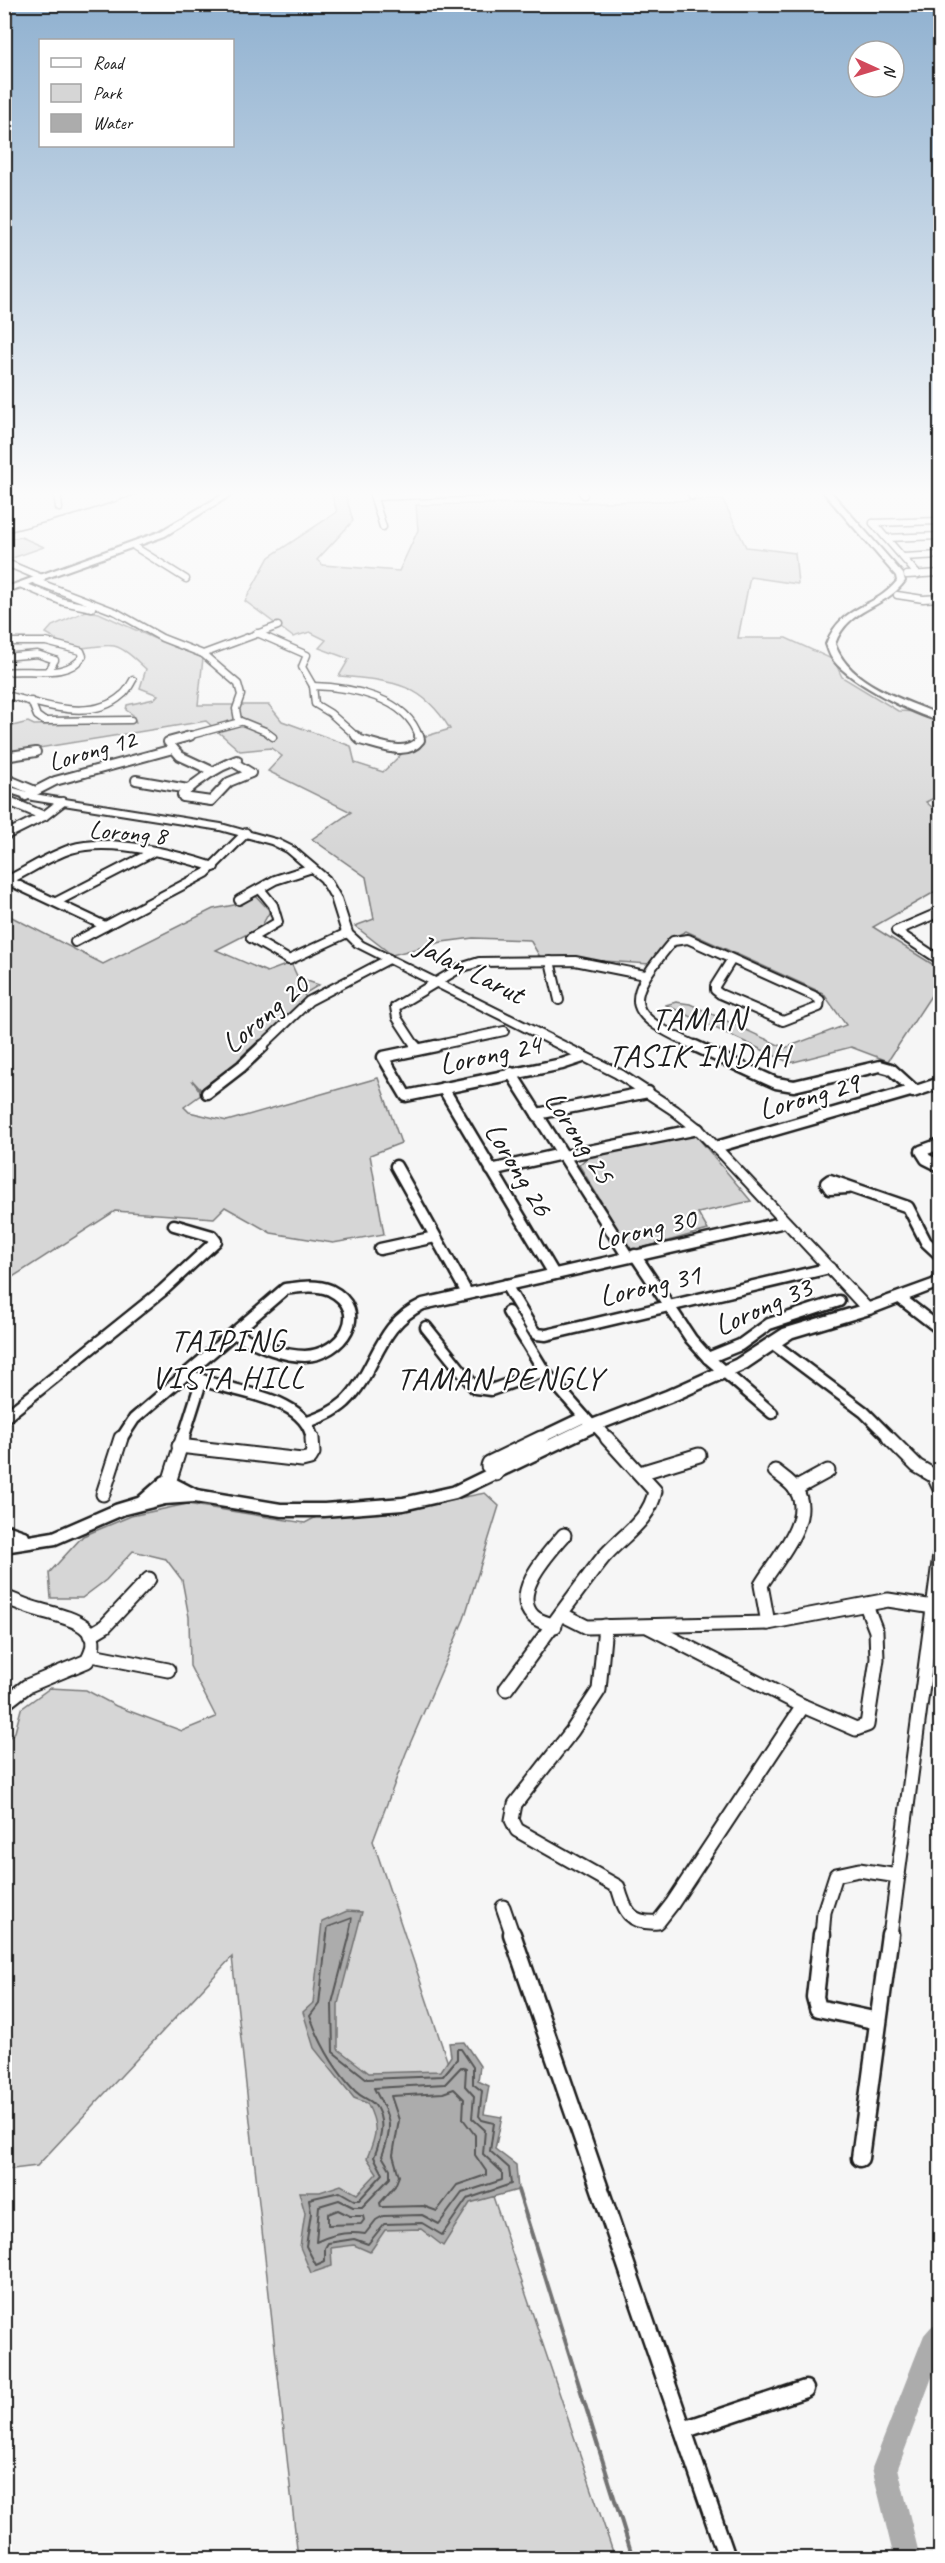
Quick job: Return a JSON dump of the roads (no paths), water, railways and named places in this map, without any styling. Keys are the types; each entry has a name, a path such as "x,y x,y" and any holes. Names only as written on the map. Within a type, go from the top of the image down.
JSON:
{"main road":[{"path":"862,612 837,629 831,643 832,654 840,665 855,676 940,718"},
{"path":"873,612 844,630 840,643 841,654 848,664 862,675 940,712"},
{"path":"4,788 62,802 246,832 285,846 332,888 347,933"},
{"name":"Jalan Larut","path":"347,933 359,944 648,1092 698,1129 717,1147 866,1308"},
{"path":"866,1308 933,1279 940,1279"},
{"path":"8,1540 56,1538 144,1502 166,1490 281,1510 348,1509 403,1504 456,1492 496,1474 590,1423 741,1364 769,1341 803,1323 900,1298 937,1283 940,1279"}],"street":[{"path":"116,612 158,636 203,654 238,684 241,695 236,714 240,722"},
{"path":"203,654 278,626"},
{"path":"257,633 307,655 302,667 313,686 315,704 330,713 360,740 407,750 415,747 420,740 416,725 389,703 340,686 313,686"},
{"path":"4,642 64,645 81,651 83,656 75,668 67,670 4,670"},
{"path":"33,646 54,649 64,645"},
{"path":"4,657 27,654 44,655 55,660 50,670"},
{"path":"4,693 31,701 76,709 103,706 122,698 129,692 133,680"},
{"path":"31,701 37,716 44,721 65,723 131,720"},
{"path":"210,770 198,766 173,749 168,742 240,722 265,731 273,737"},
{"name":"Lorong 12","path":"30,793 55,781 173,749"},
{"path":"4,757 36,752"},
{"path":"235,761 251,773 229,782 213,800 183,797 188,789 210,770 235,761"},
{"path":"4,778 30,793"},
{"path":"136,780 188,789"},
{"path":"4,799 44,816"},
{"path":"4,836 44,816 62,802"},
{"path":"75,942 214,867 246,832"},
{"name":"Lorong 8","path":"6,879 80,847 101,845 189,859 214,867"},
{"path":"56,902 152,853"},
{"path":"239,900 284,876 312,868"},
{"path":"6,879 105,926"},
{"path":"260,889 277,913 278,922 250,938 289,960 347,933"},
{"path":"939,957 896,931 940,912"},
{"path":"732,959 715,986 715,990 720,994 783,1021 819,1007 820,1000 814,996 688,939 678,939 673,941 645,975 637,993 642,1016 649,1023 767,1080 786,1086 806,1085 880,1066 891,1069 913,1091"},
{"name":"Lorong 20","path":"207,1093 242,1066 309,1001 389,959"},
{"path":"550,961 559,1000"},
{"path":"504,1031 417,1049 397,1018 395,1007 470,964 582,962 645,975"},
{"name":"Lorong 24","path":"417,1049 383,1057 406,1096 562,1064 583,1057"},
{"name":"Lorong 25","path":"510,1073 631,1256 668,1307 708,1358 727,1370 772,1413"},
{"name":"Lorong 29","path":"717,1147 940,1083"},
{"name":"Lorong 26","path":"443,1088 554,1274"},
{"path":"537,1114 648,1092"},
{"path":"491,1170 698,1129"},
{"path":"940,1144 921,1151 921,1154 940,1166"},
{"path":"396,1167 467,1293"},
{"path":"848,1188 908,1207 926,1242 940,1255"},
{"name":"Lorong 30","path":"308,1422 325,1417 352,1396 386,1333 417,1306 785,1222"},
{"path":"4,1418 162,1291 215,1243 216,1239 212,1236 174,1225"},
{"path":"381,1249 435,1237"},
{"name":"Lorong 31","path":"511,1284 533,1330 541,1335 830,1268"},
{"path":"103,1494 122,1435 134,1419 285,1289 316,1286 333,1290 346,1302 351,1314 346,1332 332,1348 313,1355 274,1350 235,1334"},
{"path":"900,1298 940,1329"},
{"name":"Lorong 33","path":"708,1358 740,1345 769,1324 839,1301"},
{"path":"506,1689 604,1557 647,1513 654,1503 655,1491 544,1371 508,1312"},
{"path":"426,1327 475,1388 491,1390 544,1371"},
{"path":"769,1341 864,1412 917,1466 934,1476 940,1489"},
{"path":"180,1446 303,1460 310,1458 313,1453 308,1422 302,1416 278,1404 210,1382 201,1382 187,1373"},
{"path":"166,1490 201,1382"},
{"path":"640,1473 699,1455"},
{"path":"768,1623 761,1585 799,1527 801,1511 798,1493 775,1471"},
{"path":"795,1489 828,1471"},
{"path":"564,1535 526,1587 527,1607 534,1617 587,1627 768,1623 888,1600 937,1608"},
{"path":"860,2158 937,1608 940,1555"},
{"path":"90,1635 105,1626 149,1579"},
{"path":"4,1597 39,1611 75,1618 93,1640 92,1655 87,1661 27,1686 4,1704"},
{"path":"646,1625 803,1706 856,1729 867,1725 877,1659 876,1631 866,1605"},
{"path":"605,1626 599,1690 572,1731 515,1804 512,1820 517,1830 618,1887 623,1906 633,1919 645,1923 658,1922 803,1706"},
{"path":"92,1655 168,1670"},
{"path":"878,2021 818,2008 815,1997 824,1912 836,1875 850,1869 868,1869 898,1876"},
{"path":"503,1907 727,2559"},
{"path":"683,2430 805,2389"}],"water":[{"path":"347,1911 362,1912 338,2004 338,2049 369,2073 441,2071 451,2056 449,2043 464,2042 480,2066 478,2081 489,2086 484,2114 502,2117 495,2149 516,2165 518,2190 470,2203 443,2246 421,2229 385,2230 370,2252 354,2245 331,2248 332,2266 311,2273 300,2247 305,2213 299,2192 320,2192 341,2185 357,2194 377,2173 367,2158 375,2130 371,2111 367,2103 354,2098 314,2048 303,2012 313,2003 322,1922"}],"waterway":[{"path":"518,2190 633,2558"},
{"path":"907,2558 885,2468 933,2344 940,2336"}],"district":[{"name":"TAMAN TASIK INDAH","path":"699,1036"},
{"name":"TAIPING VISTA HILL","path":"228,1358"},
{"name":"TAMAN PENGLY","path":"500,1378"}]}
